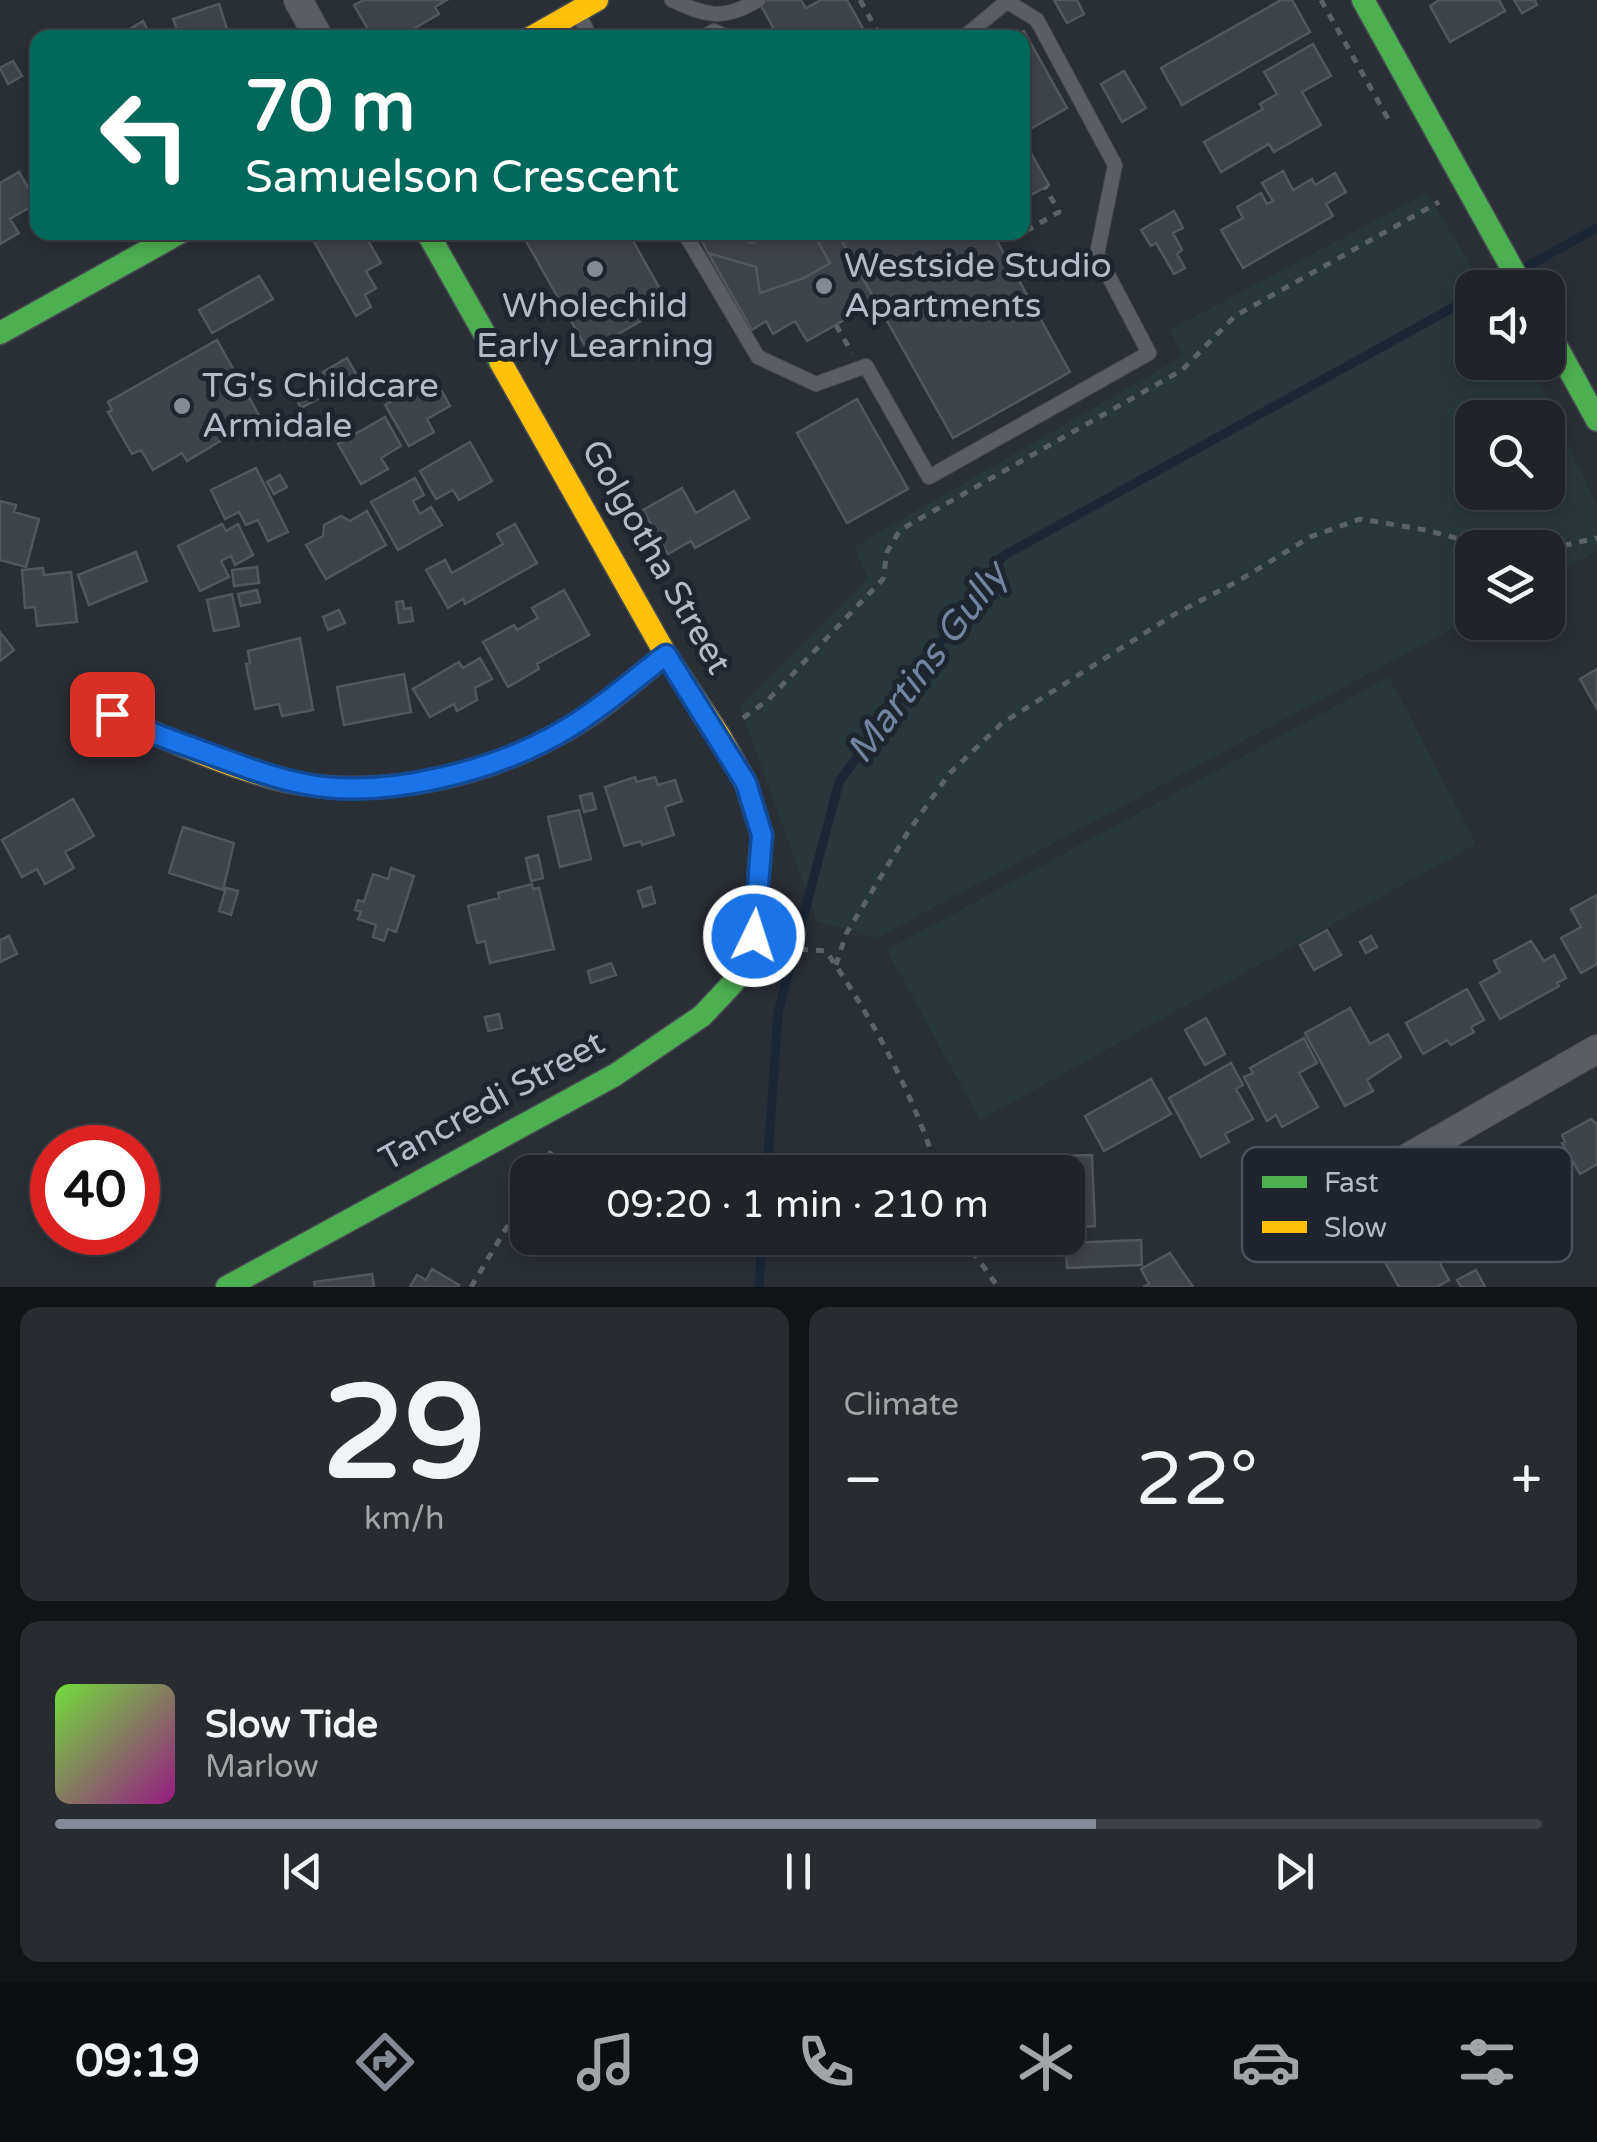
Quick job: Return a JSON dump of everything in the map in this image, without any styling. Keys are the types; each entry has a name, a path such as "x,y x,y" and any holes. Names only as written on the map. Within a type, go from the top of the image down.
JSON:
{"street":[{"path":"298,0 315,30"},
{"path":"1364,0 1513,270"},
{"path":"544,30 587,6"},
{"path":"0,334 168,240"},
{"name":"Golgotha Street","path":"432,240 666,655 746,783 762,835 754,936"},
{"path":"1565,362 1597,420"},
{"path":"88,702 137,727 257,772 308,785 377,787 419,783 498,762 569,728 666,655"},
{"name":"Tancredi Street","path":"227,1287 616,1075 702,1016 733,983 754,936"},
{"path":"1426,1147 1597,1049"}],"lane":[{"path":"672,0 710,28 758,0"},
{"path":"689,240 758,357 816,384 866,366 929,476 1149,353 1097,254 1115,165 1038,20 1005,1 972,30"}],"path":[{"path":"860,0 877,30"},
{"path":"1030,229 1059,212 1045,187"},
{"path":"732,726 768,700 883,579 887,552 900,530 1182,370 1235,316 1442,201"},
{"path":"836,325 850,349"},
{"path":"836,964 846,934 908,832 949,774 1001,724 1175,614 1310,537 1360,520 1455,538"},
{"path":"1565,545 1597,538"},
{"path":"782,948 826,951 836,964 900,1072 932,1155"},
{"path":"471,1287 510,1222"},
{"path":"976,1255 998,1287"}],"shaded area":[{"path":"1427,193 1474,270 1455,270 1455,380 1537,380 1547,400 1455,400 1455,510 1565,510 1565,438 1597,505 1597,551 1565,569 1565,530 1455,530 1455,627 877,938 817,921 740,707 868,579 854,547 1183,356 1170,330"},
{"path":"1389,677 1476,844 980,1120 887,950"}],"building":[{"path":"364,0 447,0 435,7 439,14 412,30 368,30 354,5"},
{"path":"758,0 801,0 806,8 821,0 847,0 864,30 774,30"},
{"path":"1054,0 1077,0 1084,14 1067,23"},
{"path":"1281,0 1292,0 1310,32 1182,105 1161,68"},
{"path":"1439,0 1499,0 1505,11 1450,42 1430,6"},
{"path":"1514,0 1535,0 1537,5 1522,13"},
{"path":"219,4 227,30 177,30 173,19"},
{"path":"143,21 148,30 128,30"},
{"path":"1030,42 1067,108 1030,129"},
{"path":"1313,44 1331,76 1302,92 1321,125 1274,152 1269,144 1221,172 1204,142 1263,109 1260,104 1277,94 1264,72"},
{"path":"13,61 22,76 8,84 0,68"},
{"path":"1124,71 1146,108 1122,122 1101,84"},
{"path":"1030,151 1049,185 1030,196"},
{"path":"1283,171 1293,190 1312,179 1315,185 1335,173 1346,192 1326,204 1333,216 1243,268 1221,230 1243,218 1237,207 1261,193 1267,204 1273,201 1262,183"},
{"path":"19,172 30,191 30,207 10,219 19,233 0,244 0,183"},
{"path":"1174,211 1183,228 1173,233 1182,250 1177,254 1185,268 1174,274 1156,243 1151,246 1141,230"},
{"path":"313,240 368,240 381,263 366,271 376,288 365,295 371,307 356,316"},
{"name":"Wholechild Early Learning","path":"526,240 632,240 669,305 588,351"},
{"path":"701,240 817,240 830,263 804,278 760,293 756,267 708,253"},
{"name":"Westside Studio Apartments","path":"817,240 841,240 876,302 807,341 795,321 773,334 766,321 752,330 708,253 756,267 760,293 804,278 830,263"},
{"path":"842,240 996,240 1070,372 953,438"},
{"path":"259,276 273,299 212,333 199,310"},
{"name":"TG's Childcare Armidale","path":"217,340 260,417 187,461 182,453 153,470 141,450 132,454 108,412 112,410 108,402"},
{"path":"347,358 359,379 335,393 323,372"},
{"path":"434,377 450,406 427,419 434,432 409,446 385,405"},
{"path":"318,383 325,395 301,408 295,396"},
{"path":"857,399 908,489 847,523 797,433"},
{"path":"385,417 401,446 381,458 388,469 361,484 338,444"},
{"path":"470,442 492,481 459,500 453,490 436,499 420,471"},
{"path":"256,468 288,532 268,541 258,520 246,525 239,512 225,519 211,490"},
{"path":"280,475 287,487 274,494 267,482"},
{"path":"415,478 424,495 413,501 420,514 431,507 442,525 398,550 371,502"},
{"path":"682,488 696,513 734,491 749,518 695,548 691,541 668,554 643,510"},
{"path":"0,501 16,505 14,512 39,519 26,567 0,560"},
{"path":"367,511 386,545 326,579 306,545 323,536 324,525 341,516 350,521"},
{"path":"222,524 226,531 238,524 253,555 235,565 231,556 221,561 229,577 200,591 178,546"},
{"path":"515,524 537,563 465,604 463,599 448,608 426,570 445,560 452,573 503,544 497,534"},
{"path":"136,552 147,581 89,605 78,575"},
{"path":"257,567 259,583 234,586 232,570"},
{"path":"43,568 44,575 71,572 77,622 37,626 35,607 25,608 22,570"},
{"path":"257,590 260,602 241,606 238,594"},
{"path":"564,590 589,635 537,664 539,669 508,687 483,642 514,625 517,630 538,618 532,608"},
{"path":"232,594 239,626 214,631 207,600"},
{"path":"403,601 404,609 411,608 413,621 399,623 396,602"},
{"path":"339,610 345,623 328,630 323,617"},
{"path":"0,632 14,650 0,661"},
{"path":"300,638 313,710 282,716 279,704 255,709 246,664 250,663 248,651"},
{"path":"480,658 492,679 475,688 477,700 457,711 454,704 430,717 413,689 459,662 463,668"},
{"path":"1597,669 1597,709 1580,679"},
{"path":"404,674 411,712 344,725 337,687"},
{"path":"635,777 637,782 655,777 658,785 675,780 682,801 665,807 674,835 624,846 605,787"},
{"path":"592,793 596,809 584,812 580,796"},
{"path":"73,799 94,836 65,852 74,868 45,884 37,869 22,877 2,840"},
{"path":"579,810 591,859 560,867 548,817"},
{"path":"183,827 234,843 223,890 169,873"},
{"path":"538,855 543,878 531,881 526,858"},
{"path":"391,868 414,876 396,932 388,929 384,941 373,937 376,925 358,919 361,912 355,910 358,900 364,902 373,874 388,879"},
{"path":"532,884 533,889 539,888 554,949 490,963 485,941 477,943 468,906"},
{"path":"651,887 655,903 643,907 638,891"},
{"path":"226,888 238,891 231,915 219,911"},
{"path":"1597,895 1597,964 1581,973 1561,938 1581,927 1571,909"},
{"path":"1327,930 1341,955 1314,970 1300,945"},
{"path":"9,936 17,954 0,962 0,940"},
{"path":"1371,936 1377,947 1366,953 1360,942"},
{"path":"1531,941 1544,961 1554,955 1566,978 1557,983 1559,986 1500,1019 1480,983 1500,972 1494,961"},
{"path":"611,963 616,975 591,983 588,971"},
{"path":"1467,989 1484,1020 1471,1027 1474,1032 1451,1045 1447,1040 1423,1054 1406,1023"},
{"path":"1350,1008 1370,1044 1388,1034 1401,1057 1367,1080 1373,1091 1345,1106 1305,1033"},
{"path":"499,1014 502,1028 488,1031 485,1017"},
{"path":"1206,1018 1225,1054 1205,1065 1185,1030"},
{"path":"1304,1038 1317,1063 1299,1073 1318,1107 1282,1127 1276,1115 1267,1121 1244,1077 1253,1073 1250,1068"},
{"path":"1231,1063 1243,1085 1236,1089 1253,1119 1225,1134 1229,1142 1201,1157 1169,1098"},
{"path":"1151,1079 1171,1114 1104,1151 1085,1116"},
{"path":"1591,1119 1597,1124 1597,1164 1580,1174 1572,1160 1572,1147 1564,1147 1562,1135"},
{"path":"1085,1155 1092,1155 1095,1226 1085,1227"},
{"path":"1141,1240 1142,1265 1067,1268 1066,1255 1085,1255 1085,1242"},
{"path":"1170,1253 1193,1287 1143,1287 1149,1284 1141,1269"},
{"path":"1385,1262 1439,1262 1449,1280 1437,1287 1399,1287"},
{"path":"432,1269 458,1287 410,1287 417,1275 426,1280"},
{"path":"1476,1270 1485,1287 1461,1287 1457,1280"},
{"path":"372,1274 374,1287 315,1287 314,1282"}],"waterway":[{"name":"Martins Gully","path":"1522,269 1597,228"},
{"name":"Martins Gully","path":"768,1155 778,1013 839,782 1003,556 1455,306"},
{"name":"Martins Gully","path":"759,1287 761,1255"}],"traffic: fast":[{"path":"1363,0 1513,270"},
{"path":"0,333 167,240"},
{"path":"432,240 501,363"},
{"path":"1565,362 1597,420"},
{"path":"227,1287 615,1075 702,1016 733,983 754,936 756,907"}],"traffic: slow":[{"path":"544,30 597,0"},
{"path":"501,363 666,655 746,783 762,835 756,907"},
{"path":"88,701 165,738 250,771 302,784 371,788 440,779 538,745 594,713 666,655"}],"place":[{"name":"Wholechild Early Learning","path":"595,269"},
{"name":"Westside Studio Apartments","path":"824,286"},
{"name":"TG's Childcare Armidale","path":"182,406"}],"route":[{"path":"112,714 257,772 308,785 377,787 419,783 498,762 569,728 666,655 746,783 762,835 754,936"}]}
